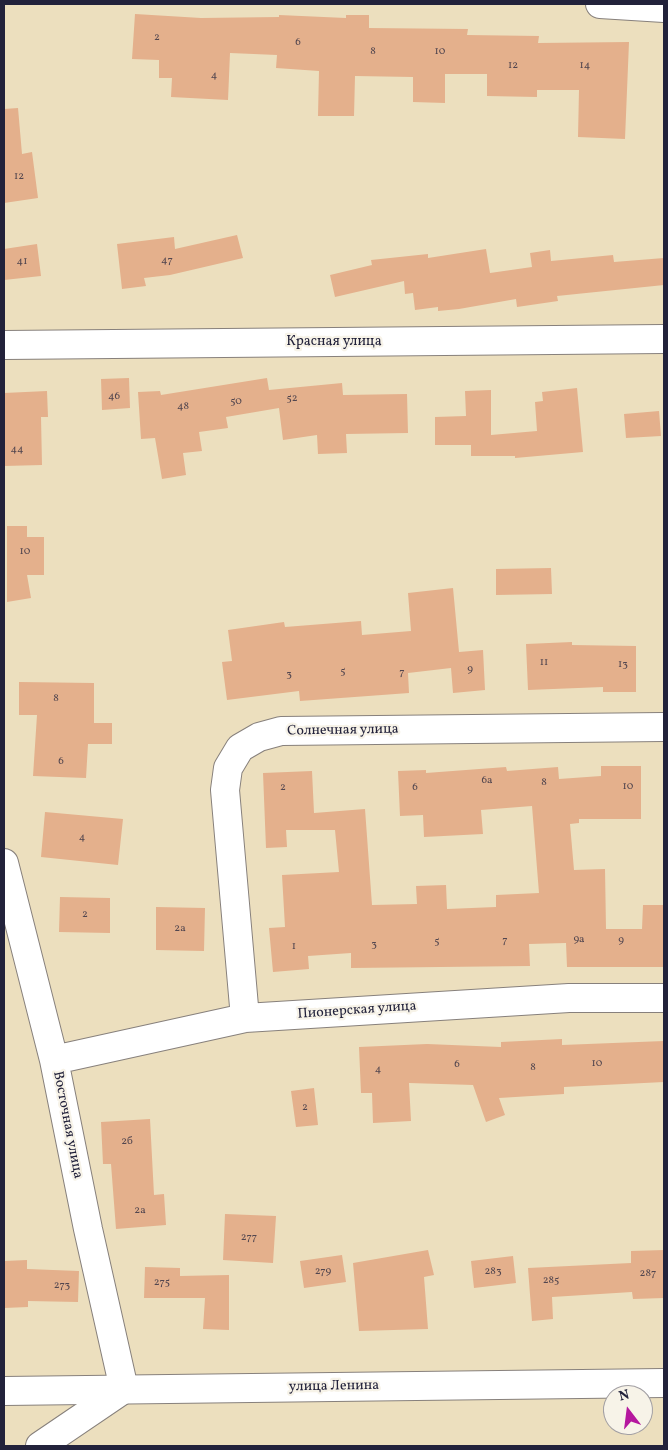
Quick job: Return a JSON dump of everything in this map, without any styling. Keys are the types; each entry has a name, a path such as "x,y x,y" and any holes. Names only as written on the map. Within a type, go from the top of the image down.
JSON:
{"street":[{"path":"600,4 664,8"},
{"name":"Красная улица","path":"4,345 664,339"},
{"name":"Солнечная улица","path":"245,1018 225,790 228,768 240,748 259,737 281,731 664,727"},
{"name":"Восточная улица","path":"4,863 54,1060 88,1229 124,1389"},
{"name":"Пионерская улица","path":"54,1060 245,1018 569,998 664,998"},
{"name":"улица Ленина","path":"4,1391 664,1383"},
{"path":"40,1446 124,1389"}],"building":[{"path":"135,14 201,18 279,17 279,15 346,18 346,15 369,15 369,28 468,29 467,35 539,36 538,43 629,42 625,139 578,137 579,90 537,90 537,97 487,96 487,74 445,74 445,103 413,102 413,77 355,76 354,116 318,116 319,71 276,68 277,55 230,53 228,100 171,97 172,78 159,78 159,60 132,59"},
{"path":"18,108 22,154 32,152 38,198 4,203 4,109"},
{"path":"237,235 243,258 170,275 144,278 146,286 122,289 117,244 174,237 175,249"},
{"path":"37,244 41,276 4,280 4,249"},
{"path":"486,249 490,273 532,267 530,253 550,250 551,261 613,255 614,262 664,258 664,285 557,296 558,301 517,307 516,299 438,311 438,307 415,310 413,293 405,294 404,281 335,297 330,275 372,265 371,260 428,254 428,258"},
{"path":"129,378 130,408 102,410 101,379"},
{"path":"267,378 269,390 342,383 343,395 407,394 408,433 346,434 347,453 318,454 317,435 283,440 279,408 226,417 228,428 199,432 202,451 183,453 186,475 162,479 155,438 141,439 138,392 160,391 161,395"},
{"path":"577,388 583,452 515,458 515,456 471,456 471,445 435,445 435,417 466,416 465,391 491,390 491,435 537,431 535,402 543,401 542,392"},
{"path":"47,391 48,417 41,417 42,465 4,466 4,393"},
{"path":"659,411 661,436 626,438 624,414"},
{"path":"7,526 27,526 27,537 44,537 44,575 27,575 31,598 7,602"},
{"path":"551,568 552,594 496,595 496,569"},
{"path":"453,588 459,652 483,650 485,690 453,693 451,668 408,673 409,693 300,701 299,691 227,700 222,662 232,661 228,630 284,622 285,627 361,621 362,635 411,631 408,593"},
{"path":"572,642 572,645 636,646 636,692 603,692 603,687 528,690 526,644"},
{"path":"19,682 94,683 94,723 112,723 112,744 88,744 86,778 33,776 37,715 19,715"},
{"path":"601,766 641,766 641,819 579,819 579,823 570,824 574,870 605,869 606,929 642,929 643,905 664,905 664,967 567,967 566,943 529,944 530,966 351,968 351,953 308,956 309,969 273,972 269,928 285,927 282,875 339,872 335,830 286,830 287,847 266,848 263,773 312,771 314,813 365,809 372,905 417,904 416,886 446,885 447,909 496,907 496,895 539,893 532,806 481,810 483,834 424,837 423,815 400,816 398,771 426,770 426,773 506,767 507,771 558,767 559,779 601,776"},
{"path":"45,812 123,819 118,865 41,857"},
{"path":"60,897 110,898 110,933 59,932"},
{"path":"156,907 205,908 204,951 156,950"},
{"path":"562,1039 562,1045 664,1041 664,1082 564,1087 564,1094 499,1098 505,1115 486,1122 473,1085 409,1083 411,1121 373,1123 372,1093 361,1093 359,1047 427,1044 501,1047 501,1042"},
{"path":"314,1088 318,1125 296,1127 291,1091"},
{"path":"150,1119 154,1195 164,1194 166,1225 116,1229 111,1164 103,1164 101,1122"},
{"path":"225,1214 276,1216 273,1263 223,1260"},
{"path":"428,1250 434,1275 424,1277 428,1329 359,1331 353,1263"},
{"path":"664,1250 664,1298 633,1299 632,1292 552,1297 553,1319 532,1321 528,1268 631,1263 631,1251"},
{"path":"342,1255 346,1282 304,1288 300,1261"},
{"path":"513,1256 516,1283 474,1288 471,1261"},
{"path":"27,1260 27,1269 79,1271 78,1302 28,1301 28,1307 4,1308 4,1261"},
{"path":"145,1267 180,1268 180,1276 229,1275 229,1330 203,1329 205,1298 144,1298"}]}
